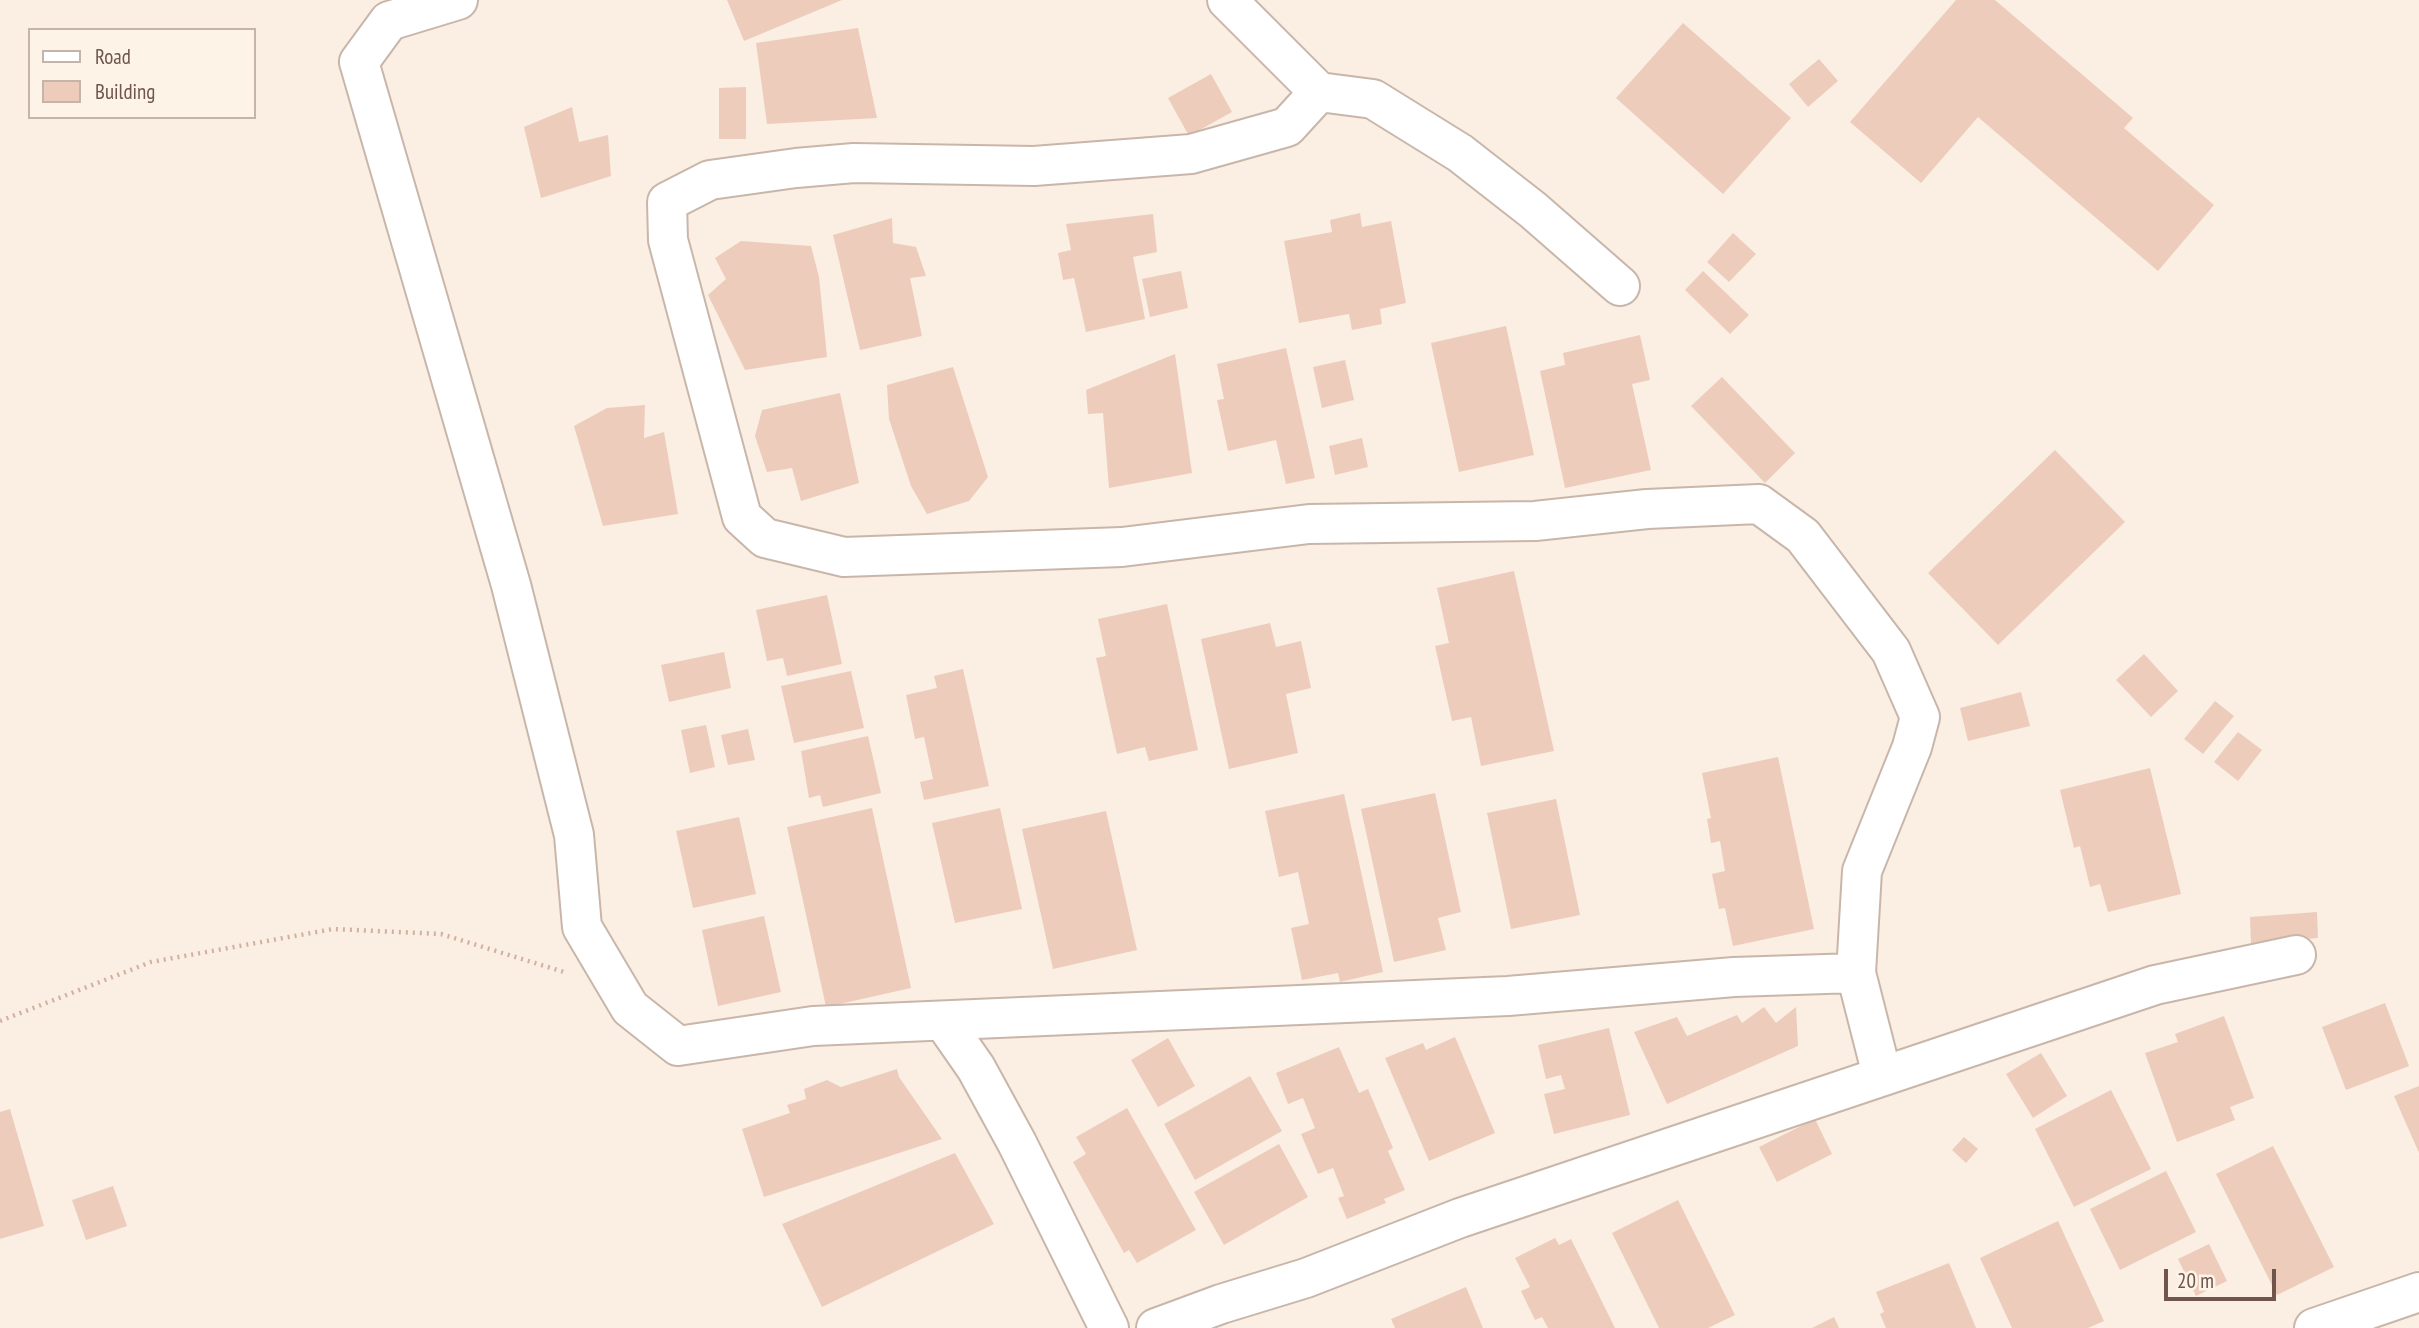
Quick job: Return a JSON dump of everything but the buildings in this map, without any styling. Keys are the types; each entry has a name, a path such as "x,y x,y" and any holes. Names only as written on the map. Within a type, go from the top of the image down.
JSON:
{"street":[{"path":"458,0 389,21 359,62 511,585 574,835 582,927 630,1008 678,1046 813,1026 1508,996 1734,977 1856,973"},
{"path":"1227,0 1319,92 1373,99 1460,153 1620,286"},
{"path":"1319,92 1287,127 1191,154 1034,166 854,163 796,168 710,180 667,202 668,240 742,517 765,538 844,558 1122,547 1309,524 1535,521 1647,509 1759,504 1803,536 1891,651 1920,717 1912,747 1862,871 1856,973 1882,1075"},
{"path":"1156,1328 1221,1304 1306,1278 1460,1218 2155,985 2296,955"},
{"path":"944,1022 976,1068 1017,1143 1109,1328"},
{"path":"2314,1328 2419,1292"}],"path":[{"path":"0,1021 151,962 333,929 441,934 619,989"}]}
